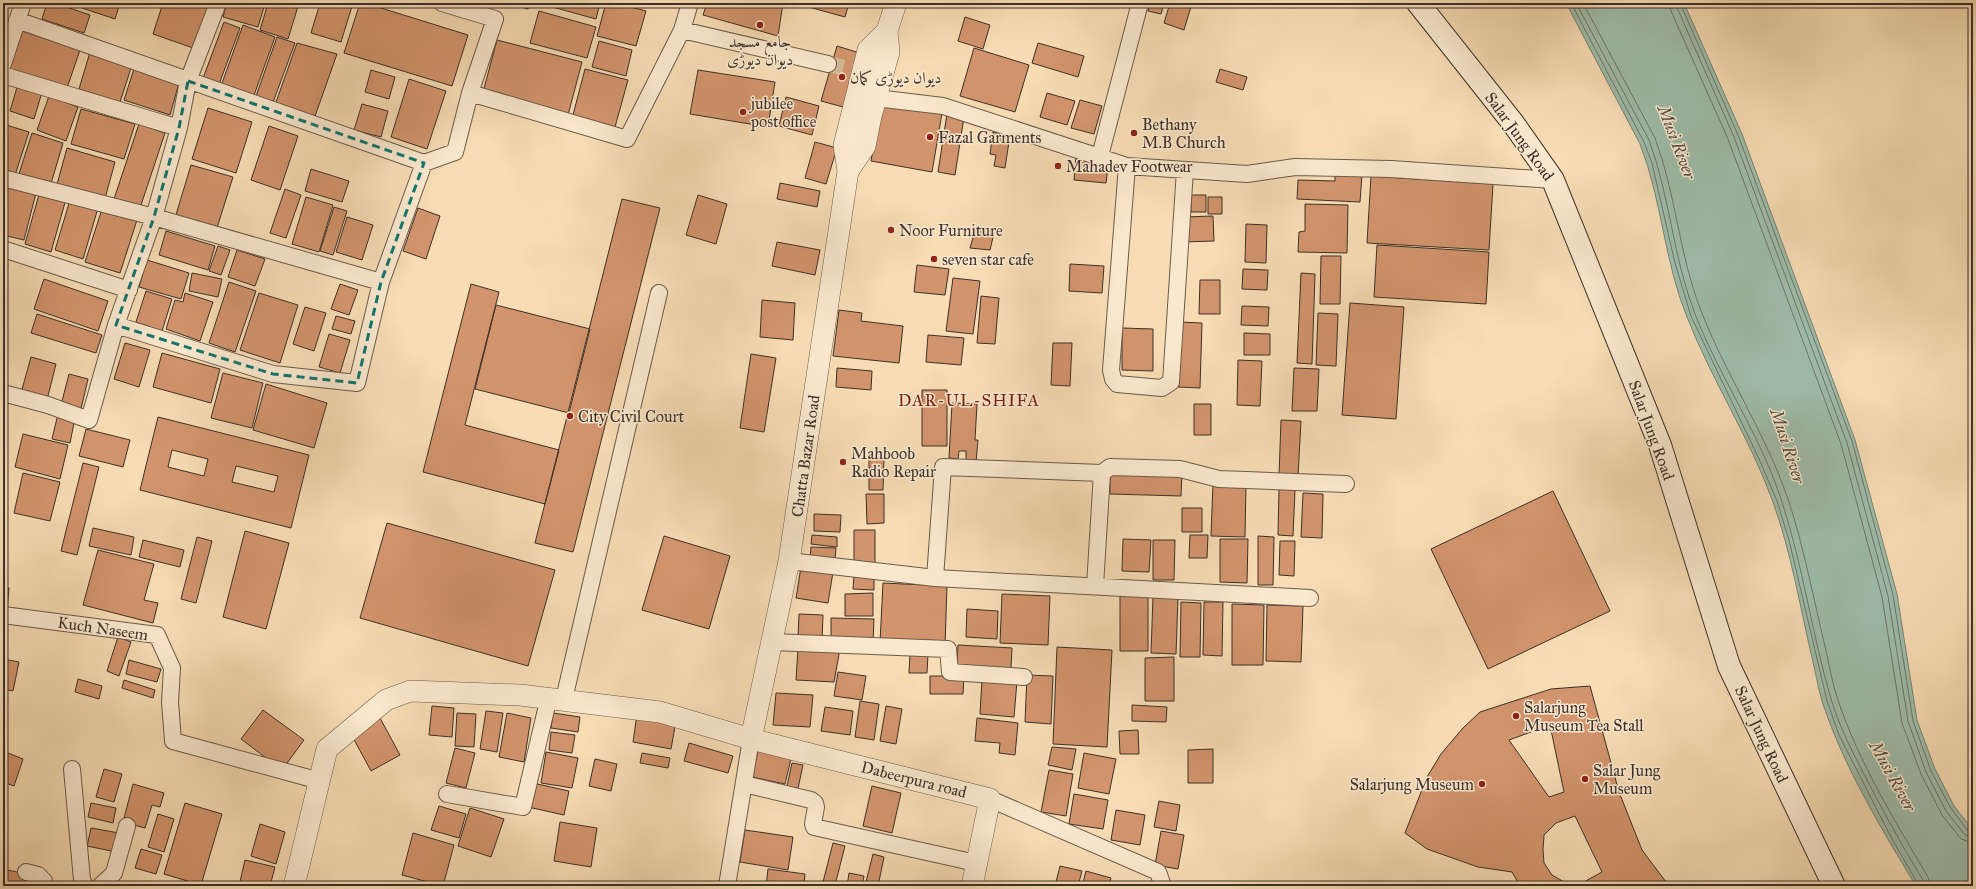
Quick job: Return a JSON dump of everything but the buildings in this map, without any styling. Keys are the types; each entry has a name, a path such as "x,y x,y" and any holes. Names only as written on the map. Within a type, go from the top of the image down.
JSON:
{"main road":[{"name":"Salar Jung Road","path":"1418,3 1513,124 1553,180 1660,445 1729,666 1834,886"}],"street":[{"path":"3,64 23,3"},
{"path":"3,393 48,405 89,420 116,325 154,217 179,128 188,81 218,3"},
{"path":"17,20 424,163 455,152 470,93 494,19 442,3"},
{"path":"470,93 627,139 682,30 690,3"},
{"name":"Chatta Bazar Road","path":"848,171 865,146 876,98 889,52 887,31 896,3"},
{"path":"1100,156 1140,3"},
{"path":"682,30 828,64"},
{"name":"Chatta Bazar Road","path":"751,739 790,561 848,171 844,145 868,50 887,31"},
{"path":"3,75 179,128"},
{"path":"876,98 943,106 1127,166 1247,174 1295,167 1391,169 1553,180"},
{"path":"116,325 273,374 357,383 381,282 424,163"},
{"path":"1127,166 1111,370 1113,379 1117,384 1162,388 1171,382 1185,170"},
{"path":"3,178 154,217 381,282"},
{"path":"3,249 129,290"},
{"path":"447,794 523,807 556,698 659,294"},
{"path":"935,578 943,467 1102,473 1110,467 1180,469 1219,479 1346,484"},
{"path":"1095,586 1102,473"},
{"path":"790,561 935,578 1310,598"},
{"name":"Kuch Naseem","path":"3,615 157,635 172,668 170,702 173,741 320,781"},
{"path":"772,642 948,649 950,672 1024,677"},
{"name":"Dabeerpura road","path":"294,886 327,749 386,700 410,691 556,698 660,712 751,739 990,799"},
{"path":"728,886 751,739"},
{"path":"72,769 82,880 85,886"},
{"path":"744,784 811,800 815,803 816,807 813,824 814,827 976,863"},
{"path":"972,886 990,799 1158,872 1163,886"},
{"path":"100,886 114,873 127,826"},
{"path":"26,872 38,875 44,881 44,886"}],"highlighted area":[{"path":"188,81 424,163 381,282 357,383 273,374 116,325 154,217 179,128"}],"water":[{"name":"Musi River","path":"1566,3 1684,3 1742,134 1855,440 1897,594 1917,720 1935,769 1954,806 1973,830 1973,886 1916,886 1877,820 1853,775 1832,728 1821,698 1790,560 1773,502 1764,478 1697,341 1679,296 1653,187 1640,144"}],"tunnel":[{"path":"828,64 862,72"}],"place":[{"name":"جامع مسجد دیوان دیوڑی","path":"760,25"},
{"name":"دیوان دیوڑی کمان","path":"842,77"},
{"name":"jubilee post office","path":"743,112"},
{"name":"Bethany M.B Church","path":"1134,133"},
{"name":"Fazal Garments","path":"930,137"},
{"name":"Mahadev Footwear","path":"1058,166"},
{"name":"Noor Furniture","path":"891,230"},
{"name":"seven star cafe","path":"934,259"},
{"name":"City Civil Court","path":"570,416"},
{"name":"Mahboob Radio Repair","path":"843,462"},
{"name":"Salarjung Museum Tea Stall","path":"1516,716"},
{"name":"Salar Jung Museum","path":"1585,779"},
{"name":"Salarjung Museum","path":"1482,784"}],"district":[{"name":"DAR-UL-SHIFA","path":"969,400"}]}
